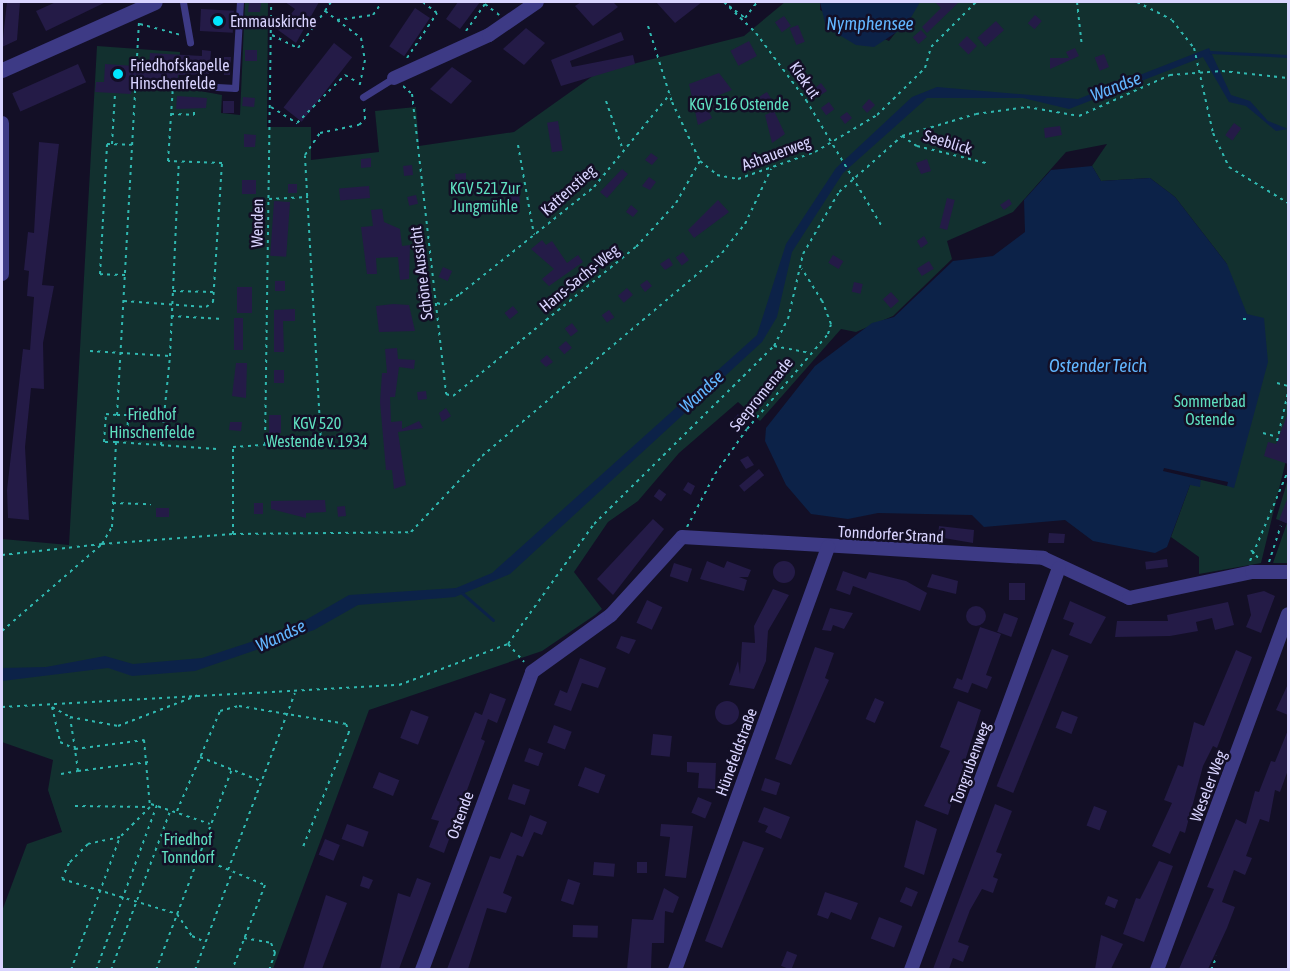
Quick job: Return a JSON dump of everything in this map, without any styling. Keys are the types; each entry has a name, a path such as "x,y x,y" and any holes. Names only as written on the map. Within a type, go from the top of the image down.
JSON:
{"street":[{"path":"2,70 155,2"},
{"path":"394,78 471,44 537,2"},
{"path":"2,123 2,274"},
{"path":"532,672 611,615 682,537"},
{"name":"Tonndorfer Strand","path":"682,537 1043,558 1059,568 1129,598 1269,570 1288,572"},
{"name":"Hünefeldstraße","path":"675,969 828,547"},
{"name":"Tongrubenweg","path":"911,969 1059,568"},
{"name":"Weseler Weg","path":"1157,969 1288,614"},
{"name":"Ostende","path":"422,969 532,672"}],"lane":[{"path":"183,2 190,40"},
{"path":"199,86 235,88 240,2"},
{"path":"363,98 394,78"}],"path":[{"name":"Wenden","path":"264,445 271,2"},
{"path":"272,35 298,48 331,2"},
{"path":"337,20 373,15 382,2"},
{"path":"414,68 407,57 437,13 423,2"},
{"path":"471,44 465,32 486,2"},
{"name":"Kiek ut","path":"724,2 756,33 806,100 830,144 856,175"},
{"path":"729,6 745,18 757,2"},
{"name":"Ashauerweg","path":"700,161 727,179 771,170 830,144 877,115 925,68 931,47 976,2"},
{"path":"1077,2 1082,47"},
{"path":"1140,2 1172,20 1194,48 1200,64 1222,158 1239,176 1288,203"},
{"path":"325,10 361,38 365,60 357,82"},
{"path":"117,415 140,22 190,40"},
{"path":"648,26 670,94 700,161"},
{"path":"2,707 52,707 203,693 399,685 508,644 594,524 774,346 788,320 801,268 827,213 856,175 902,136 976,114 1027,107 1080,116 1170,75 1222,71 1288,78"},
{"path":"234,534 233,447 321,443 325,431 305,155 312,142 320,134 359,126 365,119 363,98 357,82 345,75 297,123 271,107"},
{"name":"Schöne Aussicht","path":"394,78 412,94 446,394 453,396"},
{"path":"136,83 199,86"},
{"path":"124,301 206,308 214,292 222,164 168,160 173,85"},
{"path":"112,144 115,93"},
{"name":"Kattenstieg","path":"437,303 444,305 460,294 594,187 670,94"},
{"path":"606,101 623,150"},
{"path":"171,114 194,115 194,111"},
{"name":"Seeblick","path":"902,136 917,146 990,164"},
{"path":"125,275 100,274 107,144 132,145"},
{"path":"518,145 534,235"},
{"path":"161,445 170,356 179,161"},
{"name":"Hans-Sachs-Weg","path":"453,396 636,247 676,203 700,161"},
{"path":"2,555 102,544 234,534 411,532 482,456 722,254 746,224 771,170"},
{"path":"856,175 881,225"},
{"path":"269,199 308,197"},
{"name":"Seepromenade","path":"682,537 715,474 831,324 801,268"},
{"path":"172,291 214,292"},
{"path":"171,316 223,319"},
{"path":"774,346 810,353"},
{"path":"90,351 170,356"},
{"path":"1277,383 1288,386"},
{"path":"1277,441 1275,436 1288,392"},
{"path":"127,443 128,416 106,414 104,442 217,449"},
{"path":"1263,433 1275,436"},
{"path":"2,631 102,544 112,527 116,442"},
{"path":"1251,550 1288,471"},
{"path":"113,503 151,504"},
{"path":"1269,570 1281,526"},
{"path":"508,644 532,672"},
{"path":"195,969 295,691"},
{"path":"52,707 70,717 118,726 138,723 203,693"},
{"path":"177,811 220,711 239,706 349,727 303,847"},
{"path":"52,707 60,742 75,749 144,740 148,762 151,805 120,837 71,969"},
{"path":"70,717 78,771"},
{"path":"200,757 262,781"},
{"path":"61,774 148,762"},
{"path":"156,969 232,769"},
{"path":"75,806 157,805 210,824"},
{"path":"96,969 157,805"},
{"path":"111,969 171,809"},
{"path":"120,837 88,844 69,863 63,879 135,906 177,914 192,936 205,942"},
{"path":"198,857 265,885 232,969"},
{"path":"244,938 272,943 275,953 269,969"},
{"path":"1211,969 1217,956"}],"green space":[{"path":"245,2 268,2 267,127 311,127 311,160 379,152 375,111 416,107 419,146 514,132 597,73 744,36 785,2 820,2 820,10 889,41 920,2 1288,2 1288,452 1261,563 1199,574 1199,557 1171,537 1190,485 1227,264 1175,197 1150,178 1101,181 1092,166 1107,144 1066,152 1013,212 947,241 952,259 893,316 856,332 841,329 760,421 738,402 679,453 638,501 608,522 574,572 602,609 595,615 542,651 369,710 273,969 2,969 2,911 27,844 62,832 48,790 53,760 2,742 2,539 69,545 97,46 180,52 178,87 222,95 221,113 240,115"},
{"path":"1288,479 1288,563 1273,563 1287,523 1276,519"}],"water":[{"name":"Nymphensee","path":"820,2 920,2 906,26 874,47 856,45 826,27"},
{"name":"Wandse","path":"1209,48 1231,95 1250,101 1268,121 1288,129 1276,131 1246,106 1229,102 1203,57 1069,109 1023,98 927,98 843,173 792,252 777,317 762,342 510,574 455,597 358,605 314,630 195,671 132,676 108,668 2,681 2,668 46,667 105,656 133,664 202,658 290,629 349,595 456,588 492,573 757,335 786,244 836,168 912,97 937,87 1078,99"},
{"name":"Ostender Teich","path":"1092,166 1101,181 1150,178 1175,197 1227,264 1247,314 1264,318 1268,362 1234,488 1201,478 1200,487 1190,485 1167,547 1155,553 1093,541 1065,520 984,527 972,515 878,513 848,519 811,514 786,485 765,441 766,428 815,366 872,323 894,317 953,261 993,256 1025,232 1024,200 1051,170"}],"pier":[{"path":"1164,468 1228,482 1227,486 1163,471"}],"building":[{"path":"7,2 20,2 17,40 2,47"},
{"path":"56,2 106,2 46,31 36,11"},
{"path":"285,2 319,2 296,43 278,30 295,9"},
{"path":"458,2 480,2 460,29 446,19"},
{"path":"581,2 613,2 618,7 593,26 575,6"},
{"path":"656,2 702,2 675,23"},
{"path":"935,2 959,2 927,33 922,27 941,8"},
{"path":"249,3 261,3 260,12 248,12"},
{"path":"415,8 430,18 404,56 389,46"},
{"name":"Emmauskirche","path":"201,9 234,11 233,33 200,31"},
{"path":"1035,15 1042,21 1035,29 1028,23"},
{"path":"784,16 791,26 782,32 775,22"},
{"path":"996,21 1004,30 985,47 977,38"},
{"path":"798,25 805,42 796,45 790,28"},
{"path":"526,28 545,43 524,65 503,49"},
{"path":"921,30 927,37 919,44 913,37"},
{"path":"621,32 624,40 570,61 572,67 633,55 635,64 561,86 551,60"},
{"path":"967,36 977,46 968,54 959,44"},
{"path":"749,41 757,56 738,66 730,51"},
{"path":"334,43 352,57 302,122 284,108"},
{"path":"1075,48 1079,56 1050,69 1050,58 1069,58 1066,52"},
{"path":"202,50 211,51 209,74 178,75 177,85 132,80 131,94 95,92 96,82 104,82 105,64 149,67 150,53 202,56"},
{"path":"245,50 257,50 257,61 245,61"},
{"path":"1104,54 1109,67 1100,71 1095,58"},
{"path":"224,57 231,57 230,75 224,75"},
{"path":"78,64 86,82 20,112 12,93"},
{"path":"452,67 472,81 451,104 430,89"},
{"path":"719,73 732,90 704,101 712,118 698,125 689,84"},
{"path":"821,83 827,91 819,96 814,89"},
{"path":"767,92 772,100 764,104 759,97"},
{"path":"177,96 207,98 206,108 176,109"},
{"path":"243,97 255,98 254,107 242,106"},
{"path":"869,99 875,105 867,113 862,107"},
{"path":"223,101 234,101 234,113 223,113"},
{"path":"829,102 834,109 826,115 821,108"},
{"path":"774,111 785,134 772,143 765,115"},
{"path":"847,112 852,118 845,124 840,117"},
{"path":"558,121 563,151 552,152 547,123"},
{"path":"1234,123 1241,128 1232,140 1225,135"},
{"path":"1060,126 1062,135 1045,138 1044,128"},
{"path":"244,134 256,135 255,147 244,147"},
{"path":"39,142 59,144 42,285 54,286 43,343 44,389 31,388 25,447 29,520 8,518 7,490 23,349 30,350 34,297 27,296 29,271 24,270 28,232 34,233"},
{"path":"651,153 658,158 652,165 645,160"},
{"path":"371,158 371,167 361,168 361,159"},
{"path":"927,159 931,171 921,174 916,163"},
{"path":"412,165 413,175 404,176 403,166"},
{"path":"622,169 628,174 607,198 600,192"},
{"path":"466,173 466,181 456,183 455,174"},
{"path":"649,177 656,182 650,190 642,186"},
{"path":"242,180 256,180 256,194 242,194"},
{"path":"288,184 297,184 297,193 288,193"},
{"path":"369,186 370,198 340,201 339,189"},
{"path":"416,195 418,204 409,206 407,197"},
{"path":"519,195 520,203 511,204 510,196"},
{"path":"947,198 955,200 947,230 940,228"},
{"path":"1009,199 1012,204 1004,210 1000,205"},
{"path":"718,200 729,212 694,238 688,230"},
{"path":"274,201 290,202 286,257 270,256"},
{"path":"631,205 638,211 633,217 626,212"},
{"path":"382,209 384,222 400,229 402,246 410,245 409,279 400,280 398,257 376,258 377,274 367,274 361,227 373,226 371,210"},
{"path":"924,236 928,243 921,248 917,241"},
{"path":"542,240 546,245 552,241 567,263 578,255 583,262 549,286 542,279 554,269 531,249"},
{"path":"683,252 689,260 682,265 676,257"},
{"path":"833,255 843,261 839,269 828,263"},
{"path":"669,258 673,265 665,270 660,264"},
{"path":"929,261 934,269 922,276 917,268"},
{"path":"443,267 452,271 448,281 439,277"},
{"path":"647,280 652,286 645,292 640,285"},
{"path":"275,281 285,281 285,291 275,291"},
{"path":"854,282 863,284 861,294 852,292"},
{"path":"237,287 252,287 252,313 237,313"},
{"path":"627,288 633,295 624,303 618,296"},
{"path":"891,292 899,301 891,308 883,299"},
{"path":"409,305 415,331 379,332 376,306"},
{"path":"513,306 518,312 510,319 505,313"},
{"path":"295,309 295,321 283,321 284,352 274,352 274,310"},
{"path":"609,310 614,317 607,323 602,315"},
{"path":"234,318 243,318 243,350 234,350"},
{"path":"572,323 578,331 571,336 565,328"},
{"path":"566,341 572,348 564,354 558,348"},
{"path":"397,348 398,359 415,360 414,369 399,367 395,397 390,397 391,422 402,421 402,429 419,421 423,428 398,432 406,485 394,489 392,470 386,470 380,402 382,373 387,373 385,349"},
{"path":"547,355 553,362 546,367 540,361"},
{"path":"236,363 247,363 246,398 232,396"},
{"path":"274,370 284,370 284,383 274,383"},
{"path":"426,391 427,399 418,400 417,392"},
{"path":"446,408 451,416 442,422 439,413"},
{"path":"1288,413 1288,464 1264,456 1268,442 1276,444"},
{"path":"738,414 744,421 738,427 732,421"},
{"path":"269,415 281,415 281,433 269,433"},
{"path":"230,422 242,422 241,431 229,430"},
{"path":"748,456 754,465 746,469 740,460"},
{"path":"759,469 764,475 744,492 739,486"},
{"path":"688,482 695,486 691,495 683,490"},
{"path":"659,489 666,494 661,502 654,496"},
{"path":"1288,497 1288,524 1279,520"},
{"path":"325,500 326,512 306,513 306,518 271,509 271,501"},
{"path":"254,503 263,503 263,514 254,514"},
{"path":"345,506 346,516 338,517 337,507"},
{"path":"156,508 169,508 169,517 156,517"},
{"path":"653,519 664,529 613,595 597,579"},
{"path":"939,526 974,530 973,543 938,537"},
{"path":"1049,533 1065,534 1064,543 1048,543"},
{"path":"1167,559 1168,567 1146,570 1145,562"},
{"path":"707,561 724,568 727,561 751,570 748,577 739,577 747,580 744,591 700,579"},
{"path":"784,561 792,564 795,572 792,580 784,583 776,580 773,572 776,564"},
{"path":"674,563 692,569 688,582 670,576"},
{"path":"843,571 866,579 869,572 906,581 927,593 920,611 853,586 850,595 836,590"},
{"path":"932,574 958,581 956,594 927,587"},
{"path":"1009,583 1025,583 1025,600 1009,600"},
{"path":"773,589 789,595 768,631 766,661 754,689 729,685 738,661 740,674 742,642 755,643 754,626"},
{"path":"1264,591 1275,596 1261,633 1246,627 1251,615 1247,595"},
{"path":"647,600 662,607 652,630 636,623"},
{"path":"1070,601 1106,617 1091,644 1069,635 1074,623 1063,619"},
{"path":"1228,602 1234,625 1215,630 1212,618 1196,622 1198,631 1170,636 1115,637 1117,621 1168,621 1167,615"},
{"path":"976,606 983,609 986,616 983,623 976,626 969,623 966,616 969,609"},
{"path":"830,608 853,613 844,629 833,625 831,631 822,630"},
{"path":"1004,613 1018,618 1011,637 997,632"},
{"path":"980,627 1001,634 986,675 992,677 987,689 972,683 968,693 953,688 957,678 962,680"},
{"path":"621,636 636,640 629,654 616,648"},
{"path":"815,647 834,653 825,678 829,680 791,765 775,759"},
{"path":"1052,649 1069,656 1013,793 997,786"},
{"path":"1236,650 1252,657 1217,748 1213,746 1203,766 1185,833 1180,831 1170,854 1152,846 1172,803 1164,800 1178,765 1183,767 1194,722 1204,726"},
{"path":"580,658 606,668 598,688 582,683 571,711 554,705 560,690 567,693"},
{"path":"1288,684 1288,715 1276,710"},
{"path":"490,693 506,699 497,723 488,719 481,739 485,741 444,853 429,847 439,821 431,819 475,712 482,715"},
{"path":"875,698 884,702 875,723 866,719"},
{"path":"727,701 732,702 738,708 738,718 732,724 727,725 722,724 716,718 715,713 716,708 722,702"},
{"path":"958,701 981,710 948,815 924,806 950,751 940,747"},
{"path":"411,710 429,717 418,745 400,738"},
{"path":"1062,711 1078,717 1071,734 1056,728"},
{"path":"554,725 572,732 565,750 547,743"},
{"path":"1288,730 1288,770 1280,792 1275,790 1269,822 1260,819 1246,856 1252,858 1245,875 1234,870 1222,902 1235,907 1227,928 1208,969 1179,969 1214,889 1207,887 1236,819 1246,824 1255,791 1259,792 1271,761 1275,762"},
{"path":"653,734 672,736 670,757 651,755"},
{"path":"529,748 543,753 538,766 524,761"},
{"path":"687,762 716,763 715,789 698,788 699,773 687,772"},
{"path":"585,767 606,775 598,794 578,786"},
{"path":"379,772 399,780 393,796 373,788"},
{"path":"765,778 780,783 776,795 761,790"},
{"path":"513,784 530,790 525,805 508,799"},
{"path":"698,797 712,803 705,819 691,813"},
{"path":"995,804 1012,811 996,852 1002,854 993,877 998,879 993,893 982,889 970,910 958,942 969,946 963,962 953,958 949,969 933,969"},
{"path":"1094,806 1107,811 1100,831 1086,826"},
{"path":"764,807 790,817 781,839 765,832 768,826 758,822"},
{"path":"530,815 547,822 542,835 534,832 523,857 517,855 503,893 512,897 506,913 487,908 468,969 447,969 490,856 500,859 511,832 522,837"},
{"path":"916,820 937,829 924,875 904,867"},
{"path":"347,824 369,832 363,847 342,839"},
{"path":"661,824 693,826 686,878 665,876 670,837 660,836"},
{"path":"325,839 340,845 333,861 319,855"},
{"path":"743,841 764,848 722,948 705,941"},
{"path":"1159,861 1173,866 1144,942 1123,934 1136,898 1140,899"},
{"path":"594,862 615,864 614,877 593,875"},
{"path":"637,862 647,862 647,873 637,873"},
{"path":"363,876 373,880 369,889 360,886"},
{"path":"417,878 431,883 399,969 380,969 398,893 410,897"},
{"path":"568,879 580,883 573,905 561,901"},
{"path":"906,887 918,892 912,907 900,902"},
{"path":"664,888 679,897 673,913 665,911 664,943 652,943 651,969 627,969 632,919 653,920"},
{"path":"825,892 858,903 851,920 831,912 828,919 817,915"},
{"path":"326,895 347,903 322,969 303,969"},
{"path":"1108,896 1118,900 1115,908 1105,904"},
{"path":"879,917 902,926 894,947 871,938"},
{"path":"573,925 598,926 598,938 573,937"},
{"path":"1101,935 1123,944 1111,969 1095,969"},
{"path":"787,951 797,955 791,970 781,966"}],"waterway":[{"path":"1210,52 1288,56"},
{"path":"462,593 493,620"}],"place":[{"name":"Emmauskirche","path":"218,21"},
{"name":"Friedhofskapelle Hinschenfelde","path":"118,74"}],"park label":[{"name":"KGV 516 Ostende","path":"739,104"},
{"name":"KGV 521 Zur Jungmühle","path":"485,197"},
{"name":"Sommerbad Ostende","path":"1210,410"},
{"name":"Friedhof Hinschenfelde","path":"152,423"},
{"name":"KGV 520 Westende v. 1934","path":"317,432"},
{"name":"Friedhof Tonndorf","path":"188,848"}]}
